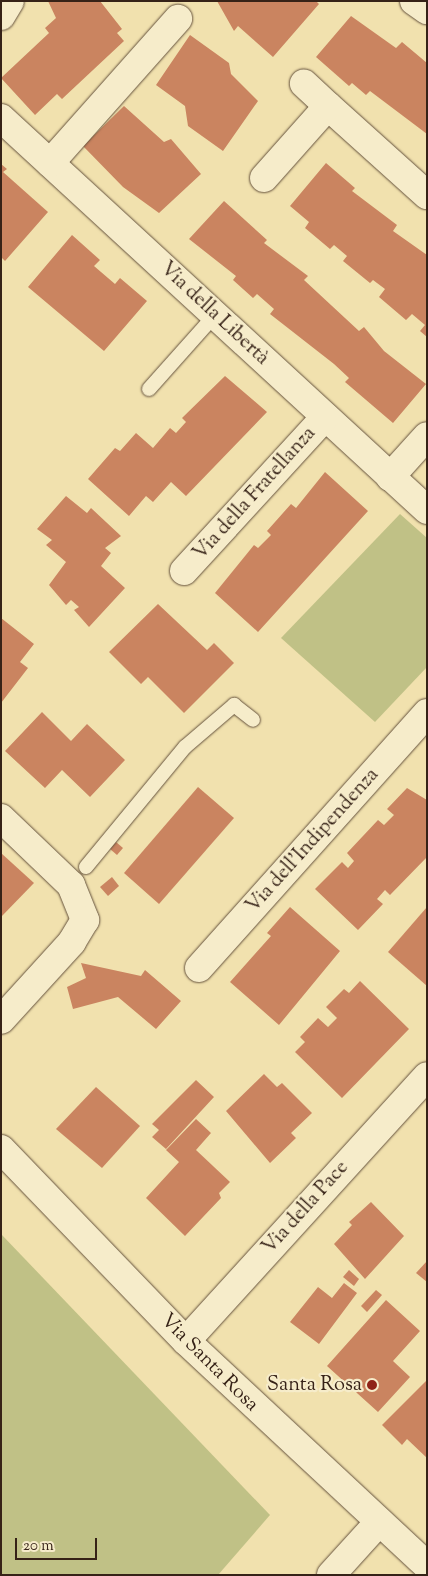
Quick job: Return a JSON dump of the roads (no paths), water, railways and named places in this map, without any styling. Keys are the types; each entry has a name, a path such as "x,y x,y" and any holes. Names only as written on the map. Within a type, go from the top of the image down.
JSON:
{"street":[{"path":"1,16 10,1"},
{"path":"414,1 427,10"},
{"path":"50,163 178,19"},
{"path":"304,84 427,195"},
{"path":"264,178 328,106"},
{"name":"Via della Libertà","path":"1,118 427,510"},
{"name":"Via della Fratellanza","path":"184,571 325,417"},
{"path":"390,477 427,436"},
{"name":"Via dell'Indipendenza","path":"199,968 427,713"},
{"path":"1,818 71,885 85,920 72,942 1,1020"},
{"name":"Via della Pace","path":"186,1341 427,1076"},
{"name":"Via Santa Rosa","path":"1,1149 186,1341 427,1566"},
{"path":"331,1575 379,1522"}],"lane":[{"path":"149,389 215,315"},
{"path":"86,867 185,747 234,705 254,720"}],"place":[{"name":"Santa Rosa","path":"372,1385"}]}
